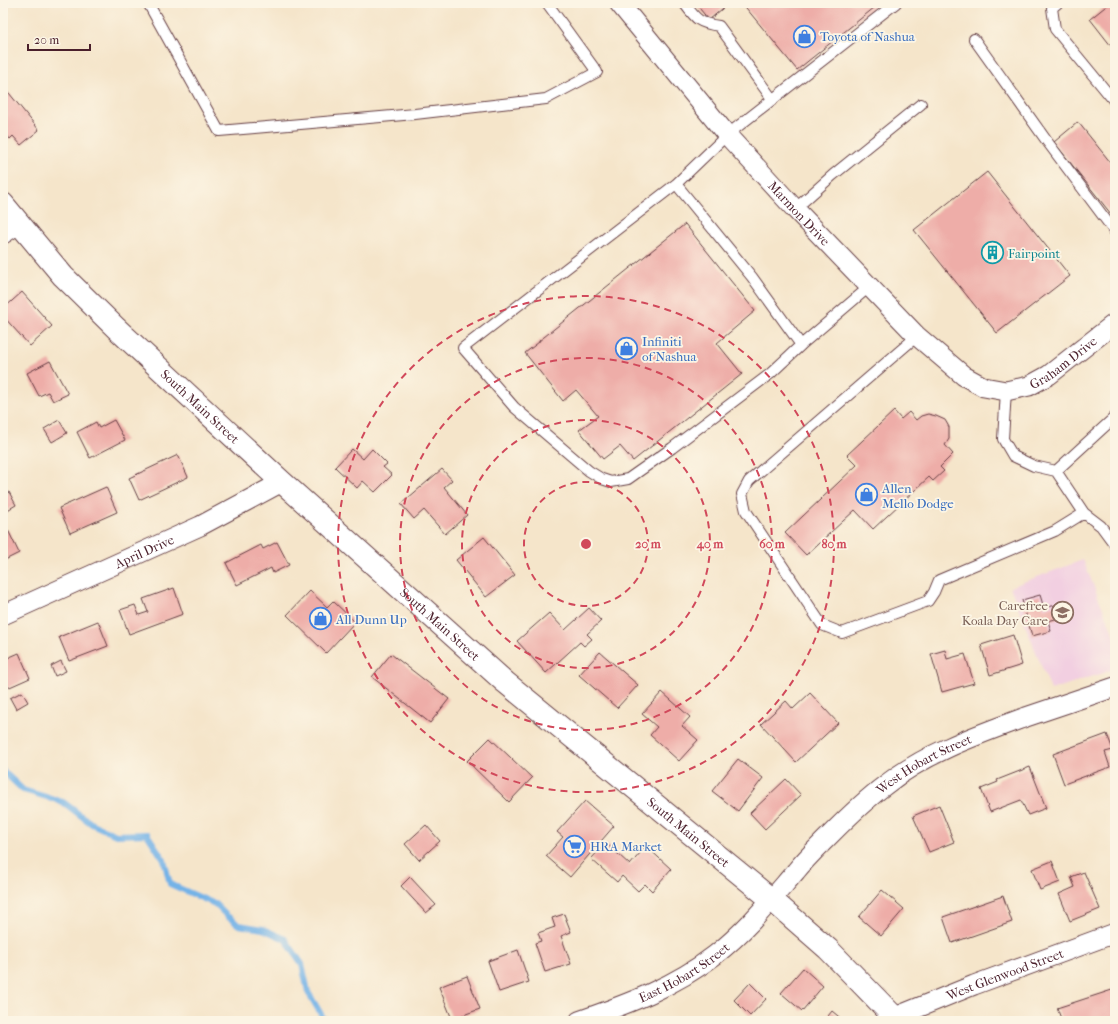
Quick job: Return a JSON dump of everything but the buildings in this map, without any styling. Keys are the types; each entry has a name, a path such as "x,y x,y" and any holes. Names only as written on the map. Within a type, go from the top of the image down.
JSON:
{"street":[{"name":"Marmon Drive","path":"619,3 727,135 916,336 964,376 984,387 1006,391"},
{"name":"South Main Street","path":"3,204 11,229 282,482 505,682 772,900 828,949 897,1019"},
{"name":"Graham Drive","path":"1006,391 1029,386 1049,375 1115,323"},
{"name":"April Drive","path":"3,615 200,526 282,482"},
{"name":"West Hobart Street","path":"772,900 796,870 852,812 885,785 920,762 958,743 1000,726 1115,687"},
{"name":"East Hobart Street","path":"579,1021 637,1000 684,977 716,955 746,929 772,900"},
{"name":"West Glenwood Street","path":"897,1019 974,985 1115,933"}],"lane":[{"path":"148,3 219,131 415,114 546,99 597,72 547,3"},
{"path":"684,3 696,18 706,24 719,26 773,100"},
{"path":"869,287 801,345 770,374 672,448 628,479 611,482 602,479 589,471 514,407 463,348 676,184 727,135 896,3"},
{"path":"1058,3 1052,8 1055,29 1115,102"},
{"path":"974,40 1115,232"},
{"path":"795,209 833,175 921,104"},
{"path":"676,184 752,277 801,345"},
{"path":"916,336 750,481 742,494 746,511 822,625 842,633 928,600 934,592 939,580 1055,531 1084,513"},
{"path":"1006,391 1003,439 1013,456 1034,466 1056,471 1084,513 1101,526 1115,545"},
{"path":"1056,471 1115,417"}],"shaded area":[{"name":"Carefree Koala Day Care","path":"1083,560 1115,638 1115,669 1051,690 1010,587"}],"waterway":[{"path":"3,771 23,790 63,802 92,824 116,835 147,834 164,860 170,884 215,904 239,925 263,929 285,939 302,964 308,992 325,1021"}],"place":[{"name":"Toyota of Nashua","path":"804,36"},
{"name":"Fairpoint","path":"992,253"},
{"name":"Infiniti of Nashua","path":"626,348"},
{"name":"Allen Mello Dodge","path":"867,495"},
{"name":"Carefree Koala Day Care","path":"1063,612"},
{"name":"All Dunn Up","path":"321,619"},
{"name":"HRA Market","path":"575,846"}]}
